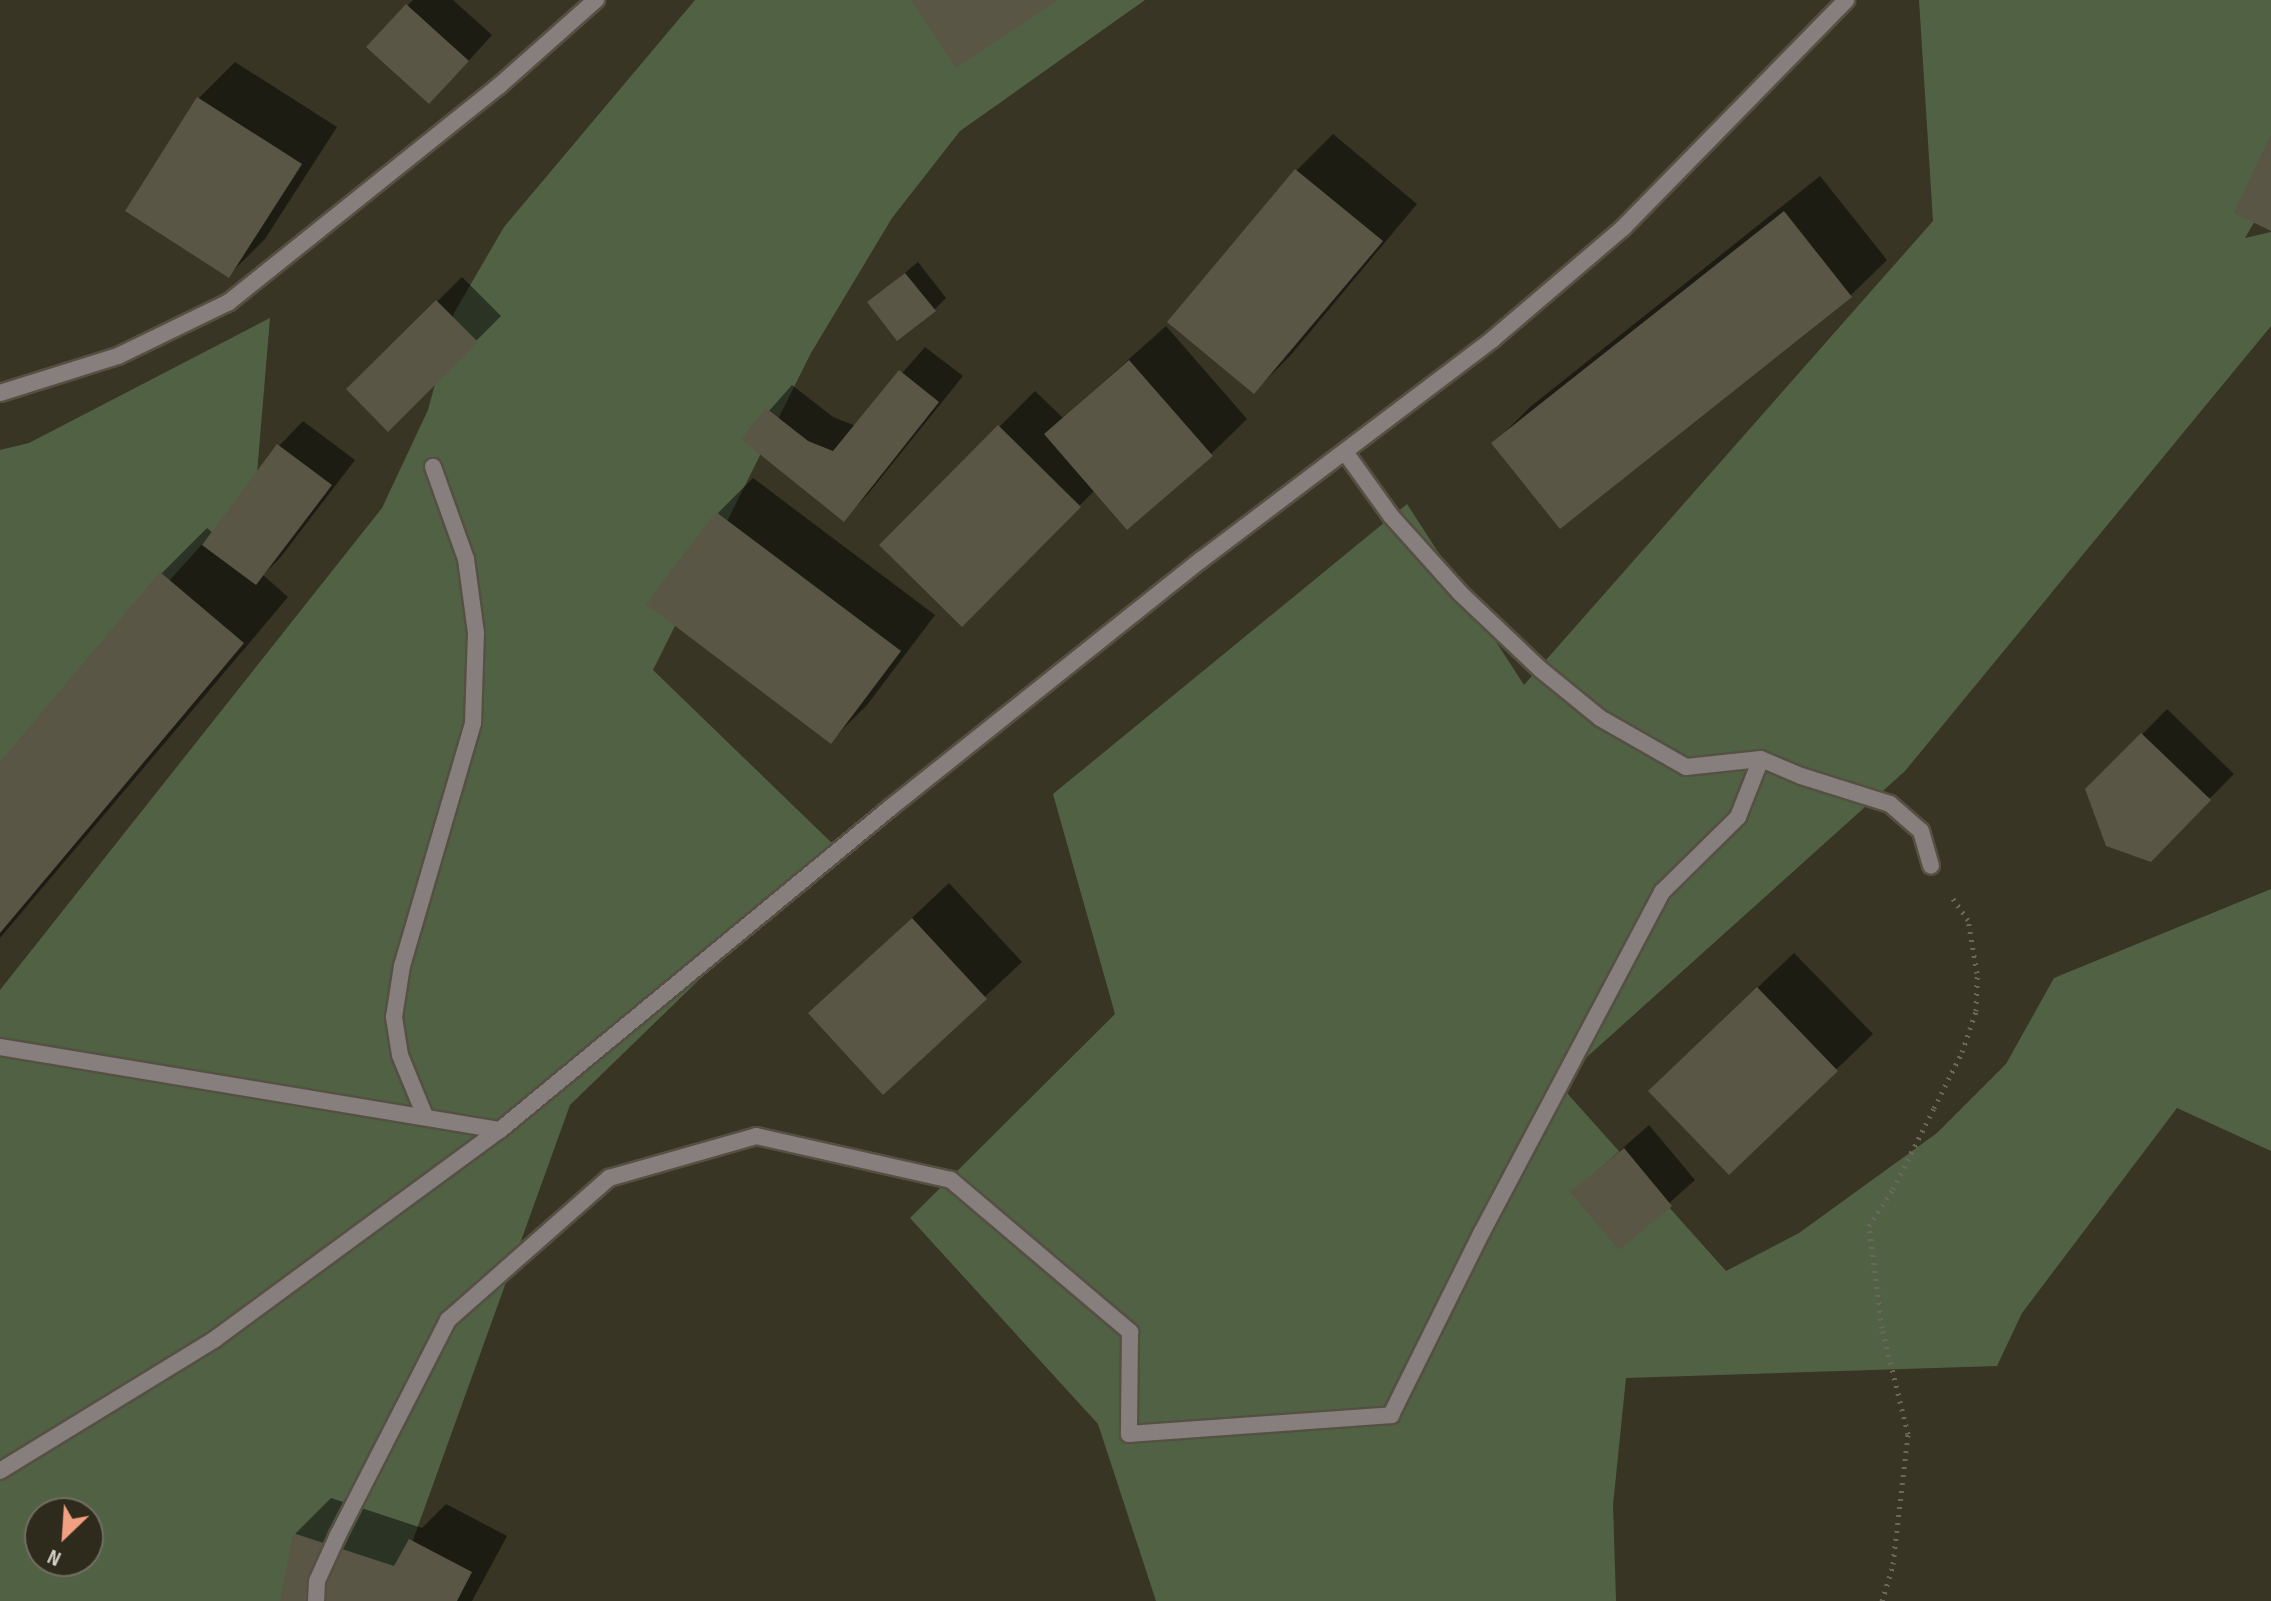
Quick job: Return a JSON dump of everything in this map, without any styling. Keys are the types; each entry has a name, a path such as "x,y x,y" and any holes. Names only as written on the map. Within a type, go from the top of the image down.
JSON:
{"street":[{"path":"0,393 118,356 229,302 499,86 596,0"},
{"path":"0,1471 215,1339 500,1130 890,808 1201,560 1493,339 1623,228 1846,0"},
{"path":"1345,452 1391,516 1460,593 1540,669 1600,718 1686,767 1761,759 1801,776 1890,804 1921,831 1931,866"},
{"path":"425,1116 400,1055 394,1017 402,966 473,723 476,633 466,559 433,467"},
{"path":"316,1601 317,1581 338,1535 448,1320 609,1178 756,1136 951,1180 1130,1332 1129,1434 1391,1415 1482,1232 1662,892 1738,817 1761,759"},
{"path":"0,1047 500,1130"}],"path":[{"path":"1882,1601 1893,1564 1908,1434 1882,1328 1869,1226 1893,1189 1962,1052 1976,1011 1977,973 1968,920 1931,866"}],"green space":[{"path":"695,0 1145,0 960,131 892,218 811,353 653,670 836,847 570,1105 391,1601 0,1601 0,990 382,508 428,410 454,313 504,227"},
{"path":"1919,0 2271,0 2271,193 2245,238 2271,232 2271,326 1905,771 1558,1083 1726,1271 1799,1233 1937,1133 2006,1064 2054,978 2271,889 2271,1151 2177,1108 2022,1313 1997,1366 1626,1378 1613,1505 1616,1601 1156,1601 1098,1424 910,1218 1115,1014 1053,794 1407,504 1524,685 1933,221"},
{"path":"270,318 256,485 0,767 0,450 29,443"}],"building":[{"path":"911,0 1058,0 956,68"},
{"path":"406,4 469,61 429,104 366,47"},
{"path":"197,97 302,164 229,278 125,211"},
{"path":"2271,134 2271,231 2234,213"},
{"path":"1295,169 1383,241 1254,394 1167,322"},
{"path":"1784,211 1852,297 1560,529 1491,443"},
{"path":"905,273 936,311 897,341 867,302"},
{"path":"436,300 478,342 388,432 346,389"},
{"path":"1129,360 1213,456 1127,530 1044,434"},
{"path":"899,370 939,402 844,522 741,439 766,408 808,441 833,451"},
{"path":"998,425 1081,507 962,627 879,545"},
{"path":"277,444 332,485 256,585 202,545"},
{"path":"716,512 901,651 831,744 646,604"},
{"path":"160,572 244,643 0,933 0,762"},
{"path":"2141,733 2211,800 2151,862 2106,846 2085,789"},
{"path":"912,918 987,999 883,1095 808,1013"},
{"path":"1757,987 1838,1071 1729,1175 1648,1091"},
{"path":"1624,1148 1672,1206 1619,1250 1570,1192"},
{"path":"293,1533 394,1566 409,1539 472,1572 457,1601 280,1601"}]}
